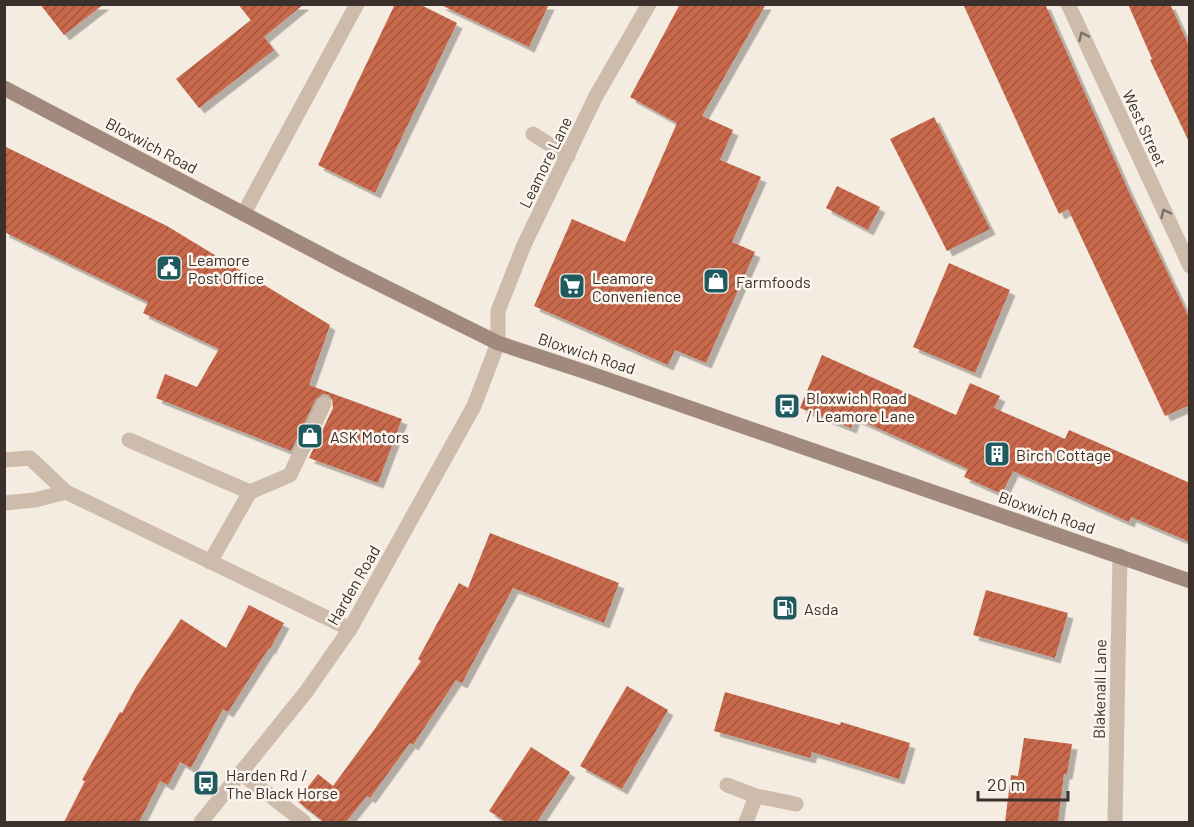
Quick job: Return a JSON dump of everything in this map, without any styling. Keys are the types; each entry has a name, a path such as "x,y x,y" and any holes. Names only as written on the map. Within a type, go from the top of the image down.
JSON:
{"main road":[{"name":"Bloxwich Road","path":"4,88 347,268 498,343 1190,581"}],"street":[{"path":"244,213 357,4"},
{"name":"Leamore Lane","path":"498,343 498,311 524,245 596,96 649,4"},
{"name":"West Street","path":"1068,4 1190,266"},
{"path":"533,134 568,156"},
{"name":"Harden Road","path":"201,822 306,692 350,629 474,406 498,343"},
{"path":"210,562 250,492 290,475 324,404"},
{"path":"129,440 250,492"},
{"path":"4,460 30,458 66,492 350,629"},
{"path":"4,502 35,500 66,492"},
{"name":"Blakenall Lane","path":"1115,822 1120,556"},
{"path":"240,773 304,822"},
{"path":"727,785 756,796 796,804"},
{"path":"746,822 756,796"}],"building":[{"path":"40,4 104,4 64,35"},
{"path":"238,4 304,4 264,37"},
{"path":"395,4 419,4 457,23 375,193 318,165"},
{"path":"439,4 549,4 529,47"},
{"path":"680,4 766,4 702,116 733,130 720,160 761,177 732,242 755,252 706,363 675,350 668,365 534,306 572,219 625,242 677,123 630,97"},
{"path":"963,4 1045,4 1128,190 1190,320 1190,405 1165,416 1068,209 1059,214"},
{"path":"1128,4 1170,4 1190,48 1190,144 1150,60 1152,59"},
{"path":"251,20 274,50 199,108 176,79"},
{"path":"934,117 990,229 947,251 890,139"},
{"path":"4,146 167,226 330,325 309,385 402,419 378,483 309,458 333,408 332,399 328,395 323,394 316,399 291,451 156,398 165,374 197,387 219,349 143,313 148,302 4,232"},
{"path":"837,186 880,207 868,230 826,208"},
{"path":"949,263 1010,290 975,373 913,347"},
{"path":"822,355 956,415 970,383 1000,396 994,408 1065,439 1069,430 1190,483 1190,542 1131,517 1129,522 1013,471 1002,494 964,477 968,469 855,418 851,428 800,408"},
{"path":"490,533 619,583 604,623 513,588 462,683 456,680 413,745 410,743 370,798 367,796 346,822 324,822 297,801 318,774 333,786 374,730 421,661 418,659 459,583 468,588"},
{"path":"986,590 1068,613 1055,658 973,635"},
{"path":"249,605 284,623 270,649 228,712 223,709 191,768 180,762 168,785 160,781 139,822 64,822 85,781 82,780 120,712 122,713 136,687 181,619 226,648"},
{"path":"627,686 668,710 622,789 580,766"},
{"path":"725,692 840,725 841,722 910,743 899,779 812,752 810,758 714,731"},
{"path":"1024,738 1072,744 1067,774 1064,774 1058,822 1005,822 1011,775 1018,776"},
{"path":"531,747 570,772 537,822 506,822 489,811"}],"place":[{"name":"Leamore Post Office","path":"169,268"},
{"name":"Farmfoods","path":"716,281"},
{"name":"Leamore Convenience","path":"572,286"},
{"name":"Bloxwich Road / Leamore Lane","path":"787,406"},
{"name":"ASK Motors","path":"310,436"},
{"name":"Birch Cottage","path":"997,454"},
{"name":"Asda","path":"785,608"},
{"name":"Harden Rd / The Black Horse","path":"206,783"}]}
